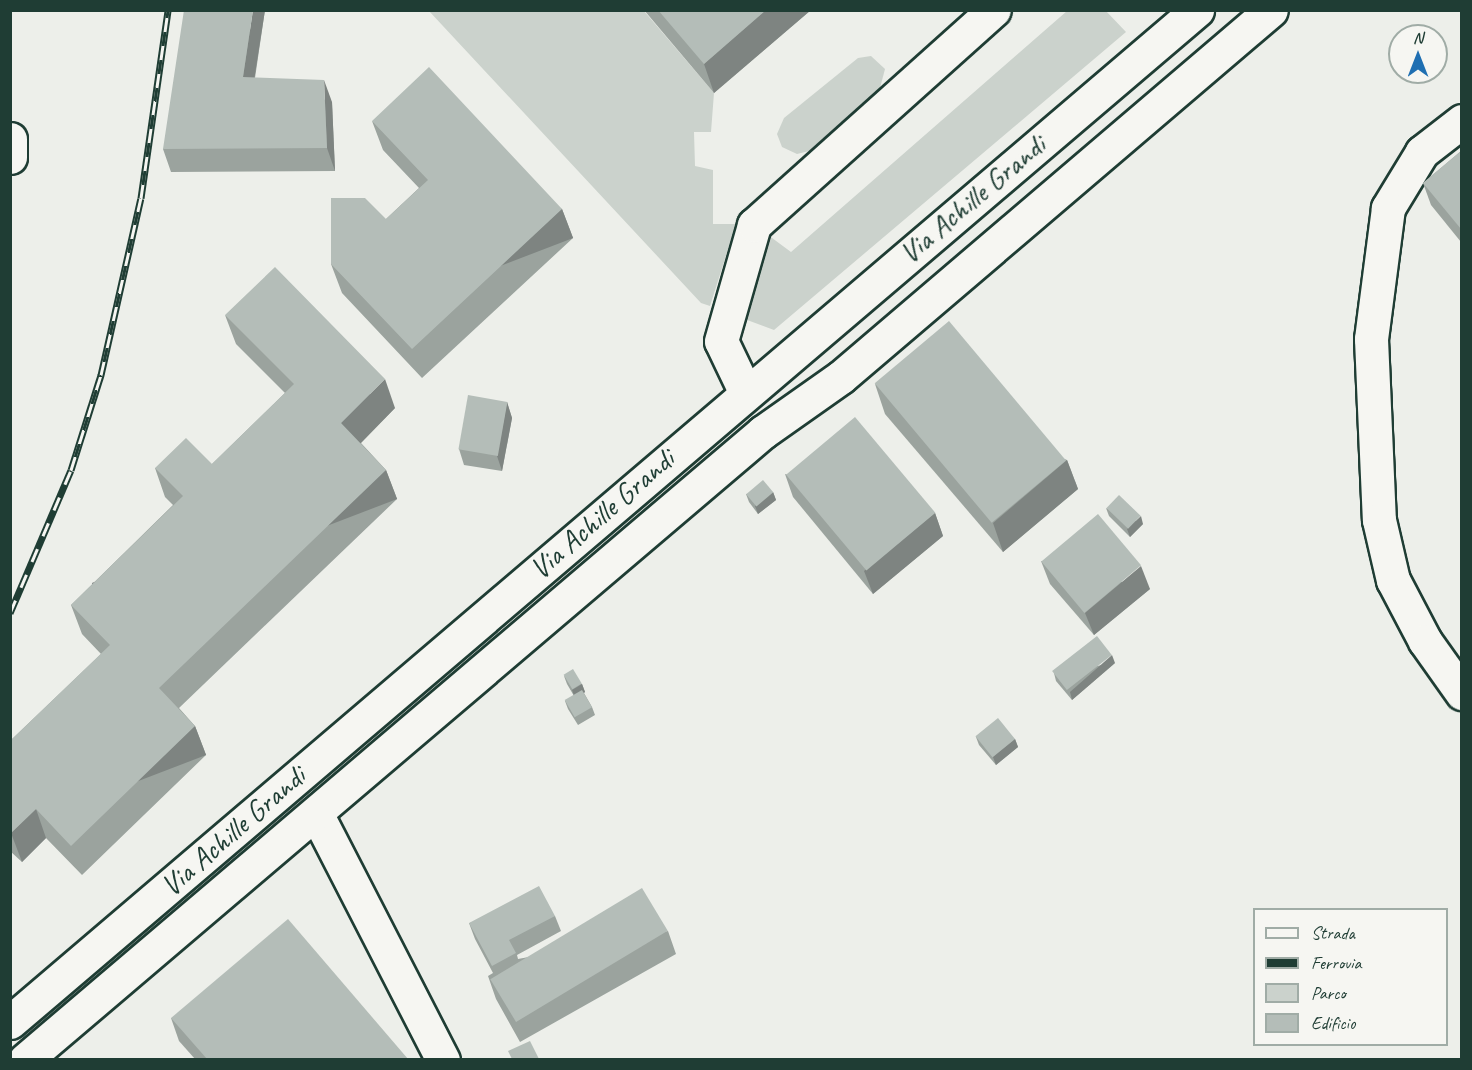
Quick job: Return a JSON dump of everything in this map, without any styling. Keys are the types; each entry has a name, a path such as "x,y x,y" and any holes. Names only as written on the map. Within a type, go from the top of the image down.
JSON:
{"main road":[{"path":"745,391 721,341 754,225 994,10"},
{"name":"Via Achille Grandi","path":"10,1022 745,391 1197,10"},
{"name":"Via Achille Grandi","path":"763,432 848,347 1242,10"},
{"name":"Via Achille Grandi","path":"25,1059 763,432 859,362 1271,10"},
{"path":"1461,121 1422,152 1388,208 1371,339 1379,520 1393,580 1425,641 1461,693"},
{"path":"10,139 10,157"},
{"path":"316,813 442,1059"}],"green space":[{"path":"429,11 644,11 714,93 711,132 694,132 695,166 713,170 713,224 736,224 710,306 701,303"},
{"path":"1067,11 1106,11 1126,32 774,330 739,317 768,235 791,252"},
{"path":"871,56 885,69 880,88 809,151 797,154 782,147 777,134 784,118 858,58"}],"building":[{"path":"184,10 253,10 243,77 324,80 327,148 163,149"},
{"path":"658,10 766,10 704,64"},
{"path":"429,67 562,209 412,349 331,264 331,198 365,198 386,219 428,180 372,121"},
{"path":"1461,151 1461,229 1423,183"},
{"path":"275,267 385,379 341,423 386,470 159,688 195,726 71,846 36,809 11,833 10,741 110,645 71,605 183,496 155,468 186,438 212,464 294,384 225,315"},
{"path":"949,321 1066,460 992,523 875,383"},
{"path":"468,395 507,402 498,456 458,449"},
{"path":"855,417 935,513 866,571 786,475"},
{"path":"763,480 773,492 756,506 746,494"},
{"path":"1119,495 1141,516 1128,529 1106,508"},
{"path":"1098,514 1141,565 1084,613 1041,562"},
{"path":"1097,636 1112,655 1067,690 1052,671"},
{"path":"573,669 582,684 572,689 564,675"},
{"path":"582,690 592,707 575,717 565,700"},
{"path":"998,718 1015,739 992,757 975,736"},
{"path":"539,886 555,916 509,940 516,953 492,966 469,923"},
{"path":"642,888 668,931 516,1022 490,979"},
{"path":"288,919 408,1059 207,1059 171,1018"},
{"path":"530,1041 539,1059 512,1059 508,1051"}],"railway":[{"path":"10,613 71,470 101,375 141,198 168,10"}]}
